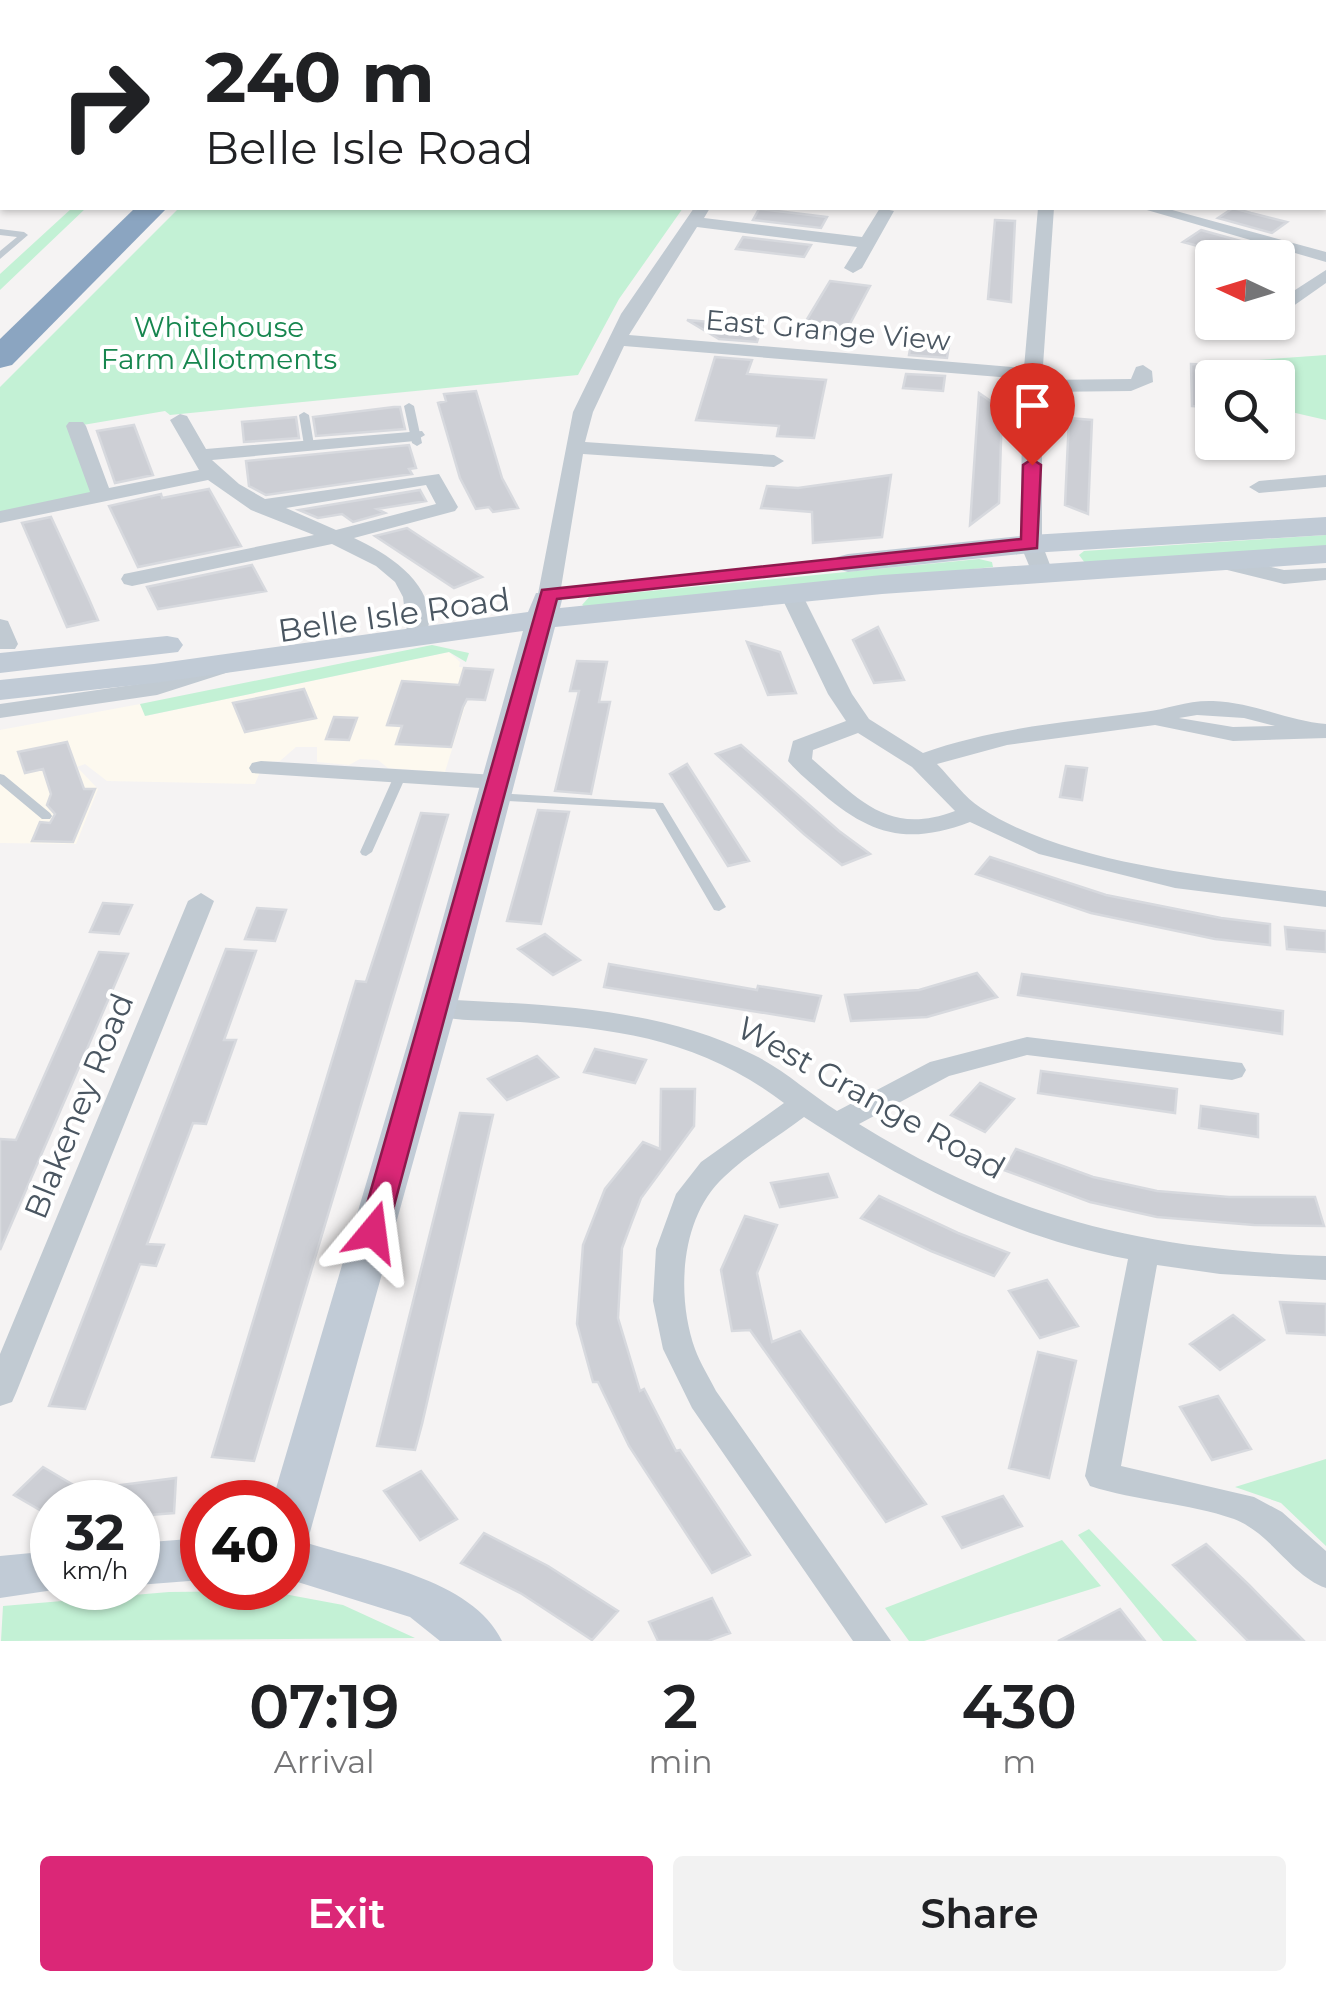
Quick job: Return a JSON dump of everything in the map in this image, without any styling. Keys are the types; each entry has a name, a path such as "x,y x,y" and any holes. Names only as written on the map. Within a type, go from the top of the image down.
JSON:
{"highway":[{"path":"14,302 112,210"},
{"path":"0,358 150,210"}],"street":[{"path":"1036,557 1033,380 1046,210"},
{"path":"1155,210 1326,257"},
{"path":"853,268 886,211"},
{"path":"303,1480 438,1008 545,607 583,412 648,285 698,215 867,243"},
{"path":"1295,297 1326,275"},
{"name":"East Grange View","path":"619,340 1033,380 1130,385 1144,382 1143,370"},
{"path":"180,420 207,464 258,506 334,537 378,559 406,580 415,598 415,624"},
{"path":"76,426 101,496"},
{"path":"0,517 101,496 207,464 310,445 416,439"},
{"path":"574,446 774,461"},
{"path":"132,579 334,537 448,507 432,478 258,506"},
{"path":"1260,486 1318,482 1326,504"},
{"name":"Belle Isle Road","path":"0,690 245,660 415,624 545,607 1326,526"},
{"name":"Belle Isle Road","path":"545,607 790,592 1036,557 1219,561 1326,554"},
{"name":"Belle Isle Road","path":"1219,561 1284,577 1326,574"},
{"path":"790,592 840,694 860,724 921,762 970,813 1048,849 1176,880 1326,899"},
{"name":"Belle Isle Road","path":"2,644 415,624"},
{"name":"Belle Isle Road","path":"0,712 157,688 245,660"},
{"path":"921,762 952,749 1036,731 1158,718 1184,728 1276,734 1314,730"},
{"path":"860,724 801,746 800,761 873,822 894,828 940,827 970,813"},
{"path":"261,768 300,763 494,790"},
{"name":"Blakeney Road","path":"0,1393 200,902"},
{"name":"West Grange Road","path":"438,1008 574,1018 663,1032 742,1060 804,1103 923,1175 1044,1229 1144,1254 1238,1267 1326,1268"},
{"path":"837,1123 940,1068 1027,1046 1232,1070"},
{"path":"804,1103 712,1170 687,1202 671,1249 670,1301 679,1350 704,1399 874,1641"},
{"path":"1144,1254 1102,1476 1242,1508 1270,1522 1326,1573"},
{"path":"310,1565 426,1601 477,1641"},
{"path":"0,1576 30,1574"}],"lane":[{"path":"0,232 24,235 0,256"},
{"path":"408,406 416,439"},
{"path":"304,415 310,445"},
{"path":"366,852 400,776"},
{"path":"0,778 46,816"},
{"path":"494,790 660,806 720,907"}],"shaded area":[{"path":"449,652 460,662 459,667 493,670 485,700 467,700 445,772 388,768 378,760 360,759 349,765 317,762 317,747 296,747 280,761 264,762 255,784 107,781 85,764 77,767 98,789 76,844 0,843 0,730 140,704 146,716"}],"green space":[{"path":"70,210 84,210 0,290 0,274"},
{"name":"Whitehouse Farm Allotments","path":"177,210 682,210 619,299 578,375 170,415 165,411 77,426 101,495 0,517 0,387"},
{"path":"1326,355 1326,420 1295,413 1295,360 1258,360"},
{"path":"1326,535 1326,548 1085,563 1079,555 1084,551"},
{"path":"979,559 992,562 993,567 587,608 582,605 589,597"},
{"path":"432,645 469,653 466,662 449,652 145,716 140,704"},
{"path":"1326,1459 1326,1546 1281,1503 1235,1487"},
{"path":"1089,1529 1197,1641 1163,1641 1078,1535"},
{"path":"1062,1540 1101,1586 924,1641 909,1641 885,1608"},
{"path":"180,1592 180,1610 310,1610 310,1599 343,1605 415,1638 1,1641 3,1606 30,1604 30,1610 160,1610 160,1593"}],"building":[{"path":"758,210 827,217 821,228 753,220"},
{"path":"1230,210 1241,210 1287,222 1272,233 1218,218"},
{"path":"995,220 1015,221 1011,302 988,299"},
{"path":"1201,230 1237,240 1195,240 1195,245 1183,242"},
{"path":"743,237 811,245 804,257 736,249"},
{"path":"830,281 870,286 844,335 800,331"},
{"path":"687,320 762,326 757,342 719,339"},
{"path":"912,337 950,340 947,358 909,355"},
{"path":"715,357 752,360 747,374 826,380 814,438 777,436 779,426 696,420"},
{"path":"1191,364 1195,364 1195,406"},
{"path":"906,374 945,376 943,391 903,388"},
{"path":"476,391 502,478 518,508 493,512 489,507 476,509 460,478 438,403 446,401 444,394"},
{"path":"979,393 1002,409 999,503 970,525"},
{"path":"400,407 405,429 316,436 313,417"},
{"path":"296,417 299,438 244,442 242,422"},
{"path":"1069,418 1092,420 1088,514 1065,505"},
{"path":"134,425 153,475 115,483 97,431"},
{"path":"409,445 416,468 409,469 412,474 266,495 249,486 246,461"},
{"path":"891,475 882,537 813,543 812,512 761,508 767,486 798,488"},
{"path":"209,489 241,546 138,567 109,506 161,494 162,498"},
{"path":"420,490 426,501 377,509 385,513 353,522 342,514 318,518 299,510"},
{"path":"51,517 98,620 67,627 22,523"},
{"path":"407,528 482,577 454,588 375,536"},
{"path":"252,565 266,591 158,609 147,587"},
{"path":"878,627 904,680 874,683 853,640"},
{"path":"747,642 780,652 796,693 768,695"},
{"path":"577,661 607,662 599,702 610,702 591,794 555,791 579,691 570,691"},
{"path":"464,668 493,670 485,700 467,699 451,747 396,744 402,726 387,725 402,681 459,685"},
{"path":"304,689 316,718 245,732 233,703"},
{"path":"334,717 357,718 349,740 326,739"},
{"path":"67,742 84,789 95,789 73,842 32,841 40,822 50,823 55,814 47,805 51,794 43,769 25,773 18,752"},
{"path":"741,745 870,854 842,865 804,834 716,754"},
{"path":"687,764 749,861 728,866 670,774"},
{"path":"1066,766 1087,768 1082,800 1060,797"},
{"path":"538,810 569,812 541,924 507,921"},
{"path":"421,813 448,815 254,1461 212,1457 356,981 366,982"},
{"path":"990,857 1106,895 1270,924 1270,945 1215,939 1091,913 976,874"},
{"path":"103,903 132,905 119,934 90,932"},
{"path":"257,908 286,910 275,941 245,939"},
{"path":"1285,927 1326,931 1326,952 1287,949"},
{"path":"545,934 580,960 553,975 518,949"},
{"path":"226,949 256,951 224,1040 236,1040 206,1124 193,1123 147,1244 164,1245 156,1266 140,1264 85,1409 49,1406"},
{"path":"99,952 128,954 0,1250 0,1139 16,1140"},
{"path":"609,964 757,990 758,986 821,996 814,1021 604,987"},
{"path":"977,973 997,997 927,1017 851,1021 845,995 919,990"},
{"path":"1022,974 1283,1011 1282,1034 1018,995"},
{"path":"595,1049 646,1060 635,1083 584,1072"},
{"path":"537,1056 558,1077 507,1100 488,1079"},
{"path":"1041,1071 1177,1089 1175,1113 1038,1093"},
{"path":"980,1083 1014,1099 985,1132 951,1115"},
{"path":"661,1089 695,1089 694,1126 641,1198 622,1248 618,1318 640,1391 644,1389 676,1451 680,1450 750,1555 712,1573 629,1446 598,1382 593,1382 577,1324 583,1245 605,1189 643,1142 660,1149"},
{"path":"1201,1106 1258,1114 1258,1137 1199,1128"},
{"path":"460,1113 493,1115 422,1424 415,1450 377,1446"},
{"path":"1016,1149 1093,1177 1157,1191 1229,1197 1315,1197 1324,1226 1157,1217 1090,1202 1004,1170"},
{"path":"828,1174 837,1197 780,1207 771,1183"},
{"path":"879,1196 1009,1253 994,1276 931,1251 861,1218"},
{"path":"745,1216 777,1225 757,1273 772,1342 800,1331 926,1504 886,1522 750,1330 732,1331 721,1270"},
{"path":"1047,1280 1078,1326 1040,1338 1009,1291"},
{"path":"1280,1302 1326,1304 1326,1335 1287,1333"},
{"path":"1233,1315 1264,1340 1220,1370 1190,1344"},
{"path":"1038,1352 1076,1361 1049,1478 1009,1468"},
{"path":"1218,1396 1251,1449 1212,1460 1180,1407"},
{"path":"43,1467 65,1480 30,1480 30,1504 14,1495"},
{"path":"421,1471 457,1519 420,1540 384,1491"},
{"path":"176,1478 174,1513 160,1514 160,1480"},
{"path":"1003,1496 1022,1526 962,1548 943,1517"},
{"path":"484,1533 548,1566 618,1611 592,1640 522,1594 461,1563"},
{"path":"1206,1544 1304,1641 1248,1641 1173,1565"},
{"path":"712,1598 730,1633 708,1641 658,1641 649,1622"},
{"path":"1120,1609 1145,1641 1058,1641"}],"route":[{"path":"373,1232 438,1008 549,594 1030,544 1032,465"}]}
